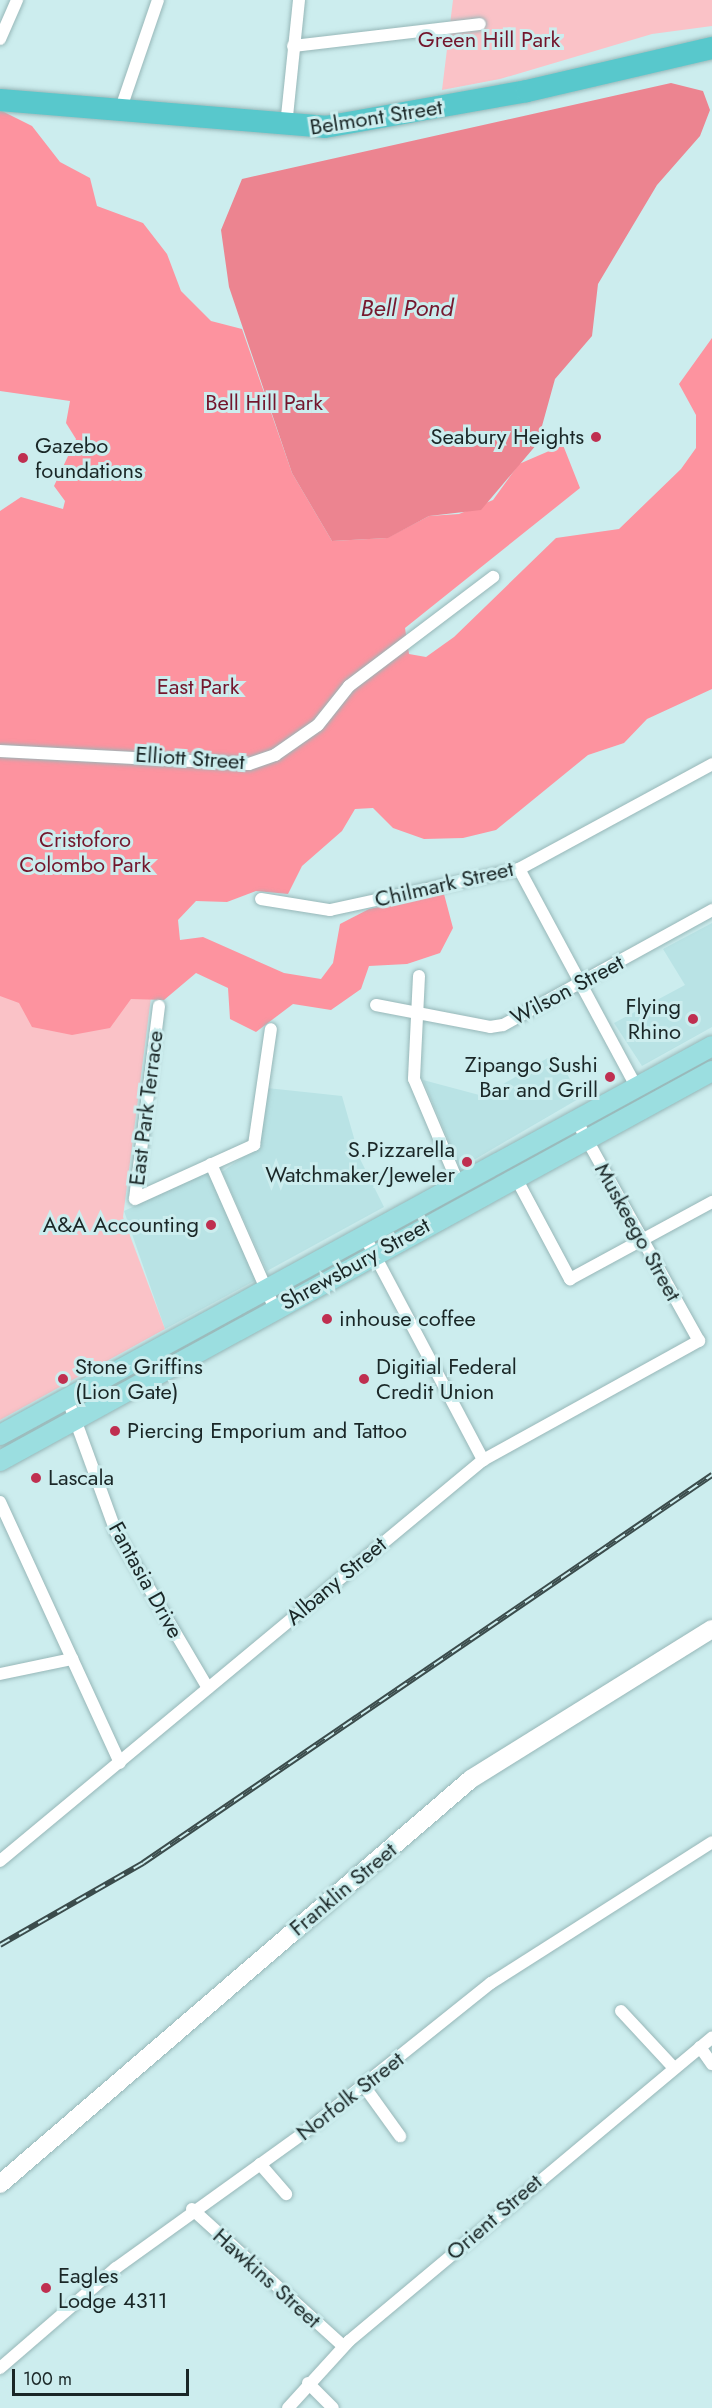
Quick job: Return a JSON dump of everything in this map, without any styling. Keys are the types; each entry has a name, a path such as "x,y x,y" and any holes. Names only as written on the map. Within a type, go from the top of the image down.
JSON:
{"highway":[{"name":"Belmont Street","path":"0,100 121,108 286,128 382,119 712,48"}],"main road":[{"name":"Shrewsbury Street","path":"0,1461 373,1253 516,1178 637,1088 712,1046"},
{"name":"Shrewsbury Street","path":"0,1435 459,1185 712,1071"},
{"name":"Franklin Street","path":"0,2184 479,1773 712,1629"}],"street":[{"path":"0,39 17,0"},
{"path":"121,108 158,0"},
{"path":"286,128 299,0"},
{"path":"293,46 480,24"},
{"name":"Elliott Street","path":"0,751 249,764 275,755 318,725 349,686 494,577"},
{"name":"Chilmark Street","path":"261,899 330,909 519,869 712,764"},
{"path":"519,869 637,1088"},
{"name":"Wilson Street","path":"376,1005 420,1014 503,1025 581,984 712,909"},
{"path":"419,976 420,1014 414,1079 459,1185"},
{"name":"East Park Terrace","path":"159,1006 135,1199 211,1164"},
{"path":"271,1029 254,1145 211,1164 274,1309"},
{"name":"Muskeego Street","path":"582,1131 699,1341"},
{"path":"516,1178 570,1279 712,1202"},
{"path":"364,1235 483,1460"},
{"name":"Albany Street","path":"0,1861 483,1460 699,1341"},
{"name":"Fantasia Drive","path":"68,1400 116,1533 208,1688"},
{"path":"0,1502 120,1762"},
{"path":"0,1674 72,1659"},
{"name":"Norfolk Street","path":"0,2368 192,2209 260,2164 364,2086 538,1949 712,1842"},
{"path":"621,2011 674,2068"},
{"name":"Orient Street","path":"288,2408 343,2346 712,2038"},
{"path":"700,2047 712,2064"},
{"path":"364,2086 400,2136"},
{"path":"260,2164 286,2194"},
{"name":"Hawkins Street","path":"192,2209 343,2346"},
{"path":"308,2383 333,2408"}],"shaded area":[{"path":"712,923 712,1027 642,1066 614,1023 685,985 663,949"},
{"path":"556,1053 580,1098 460,1168 423,1080 483,1096"},
{"path":"267,1088 342,1096 360,1159 384,1207 267,1271 222,1172 254,1149"},
{"path":"212,1170 256,1280 165,1329 124,1211"}],"green space":[{"name":"Green Hill Park","path":"453,0 712,0 712,26 652,34 500,79 442,90"},
{"name":"East Park","path":"0,110 32,126 60,162 90,178 97,206 143,223 167,254 181,291 211,321 242,329 292,473 332,541 387,538 429,516 459,514 493,500 519,464 563,445 580,488 405,628 409,654 426,657 454,637 556,538 619,529 681,469 696,448 696,415 679,384 712,338 712,689 647,719 624,743 588,755 496,830 463,838 424,839 393,828 373,808 355,809 342,831 302,866 288,894 256,891 227,902 196,901 178,920 180,940 203,937 284,973 321,979 333,963 340,924 369,909 444,894 453,928 440,953 407,964 369,966 361,989 331,1010 293,1004 256,1032 230,1019 228,988 196,973 164,1000 131,999 110,1028 72,1035 32,1027 19,1003 0,996 0,511 21,497 63,509 65,501 54,486 76,439 66,423 70,401 0,391"},
{"name":"Cristoforo Colombo Park","path":"0,761 156,958 123,1217 165,1329 0,1420"}],"water":[{"name":"Bell Pond","path":"671,83 703,91 710,110 700,136 657,185 598,284 592,336 555,379 537,444 481,510 429,516 388,538 332,541 292,473 229,287 221,230 242,179"}],"railway":[{"path":"0,1945 143,1863 712,1475"}],"place":[{"name":"Seabury Heights","path":"596,437"},
{"name":"Gazebo foundations","path":"23,458"},
{"name":"Flying Rhino","path":"693,1019"},
{"name":"Zipango Sushi Bar and Grill","path":"610,1077"},
{"name":"S.Pizzarella Watchmaker/Jeweler","path":"467,1162"},
{"name":"A&A Accounting","path":"211,1225"},
{"name":"inhouse coffee","path":"327,1319"},
{"name":"Stone Griffins (Lion Gate)","path":"63,1379"},
{"name":"Digitial Federal Credit Union","path":"364,1379"},
{"name":"Piercing Emporium and Tattoo","path":"115,1431"},
{"name":"Lascala","path":"36,1478"},
{"name":"Eagles Lodge 4311","path":"46,2288"}],"park label":[{"name":"Bell Hill Park","path":"264,403"}]}
